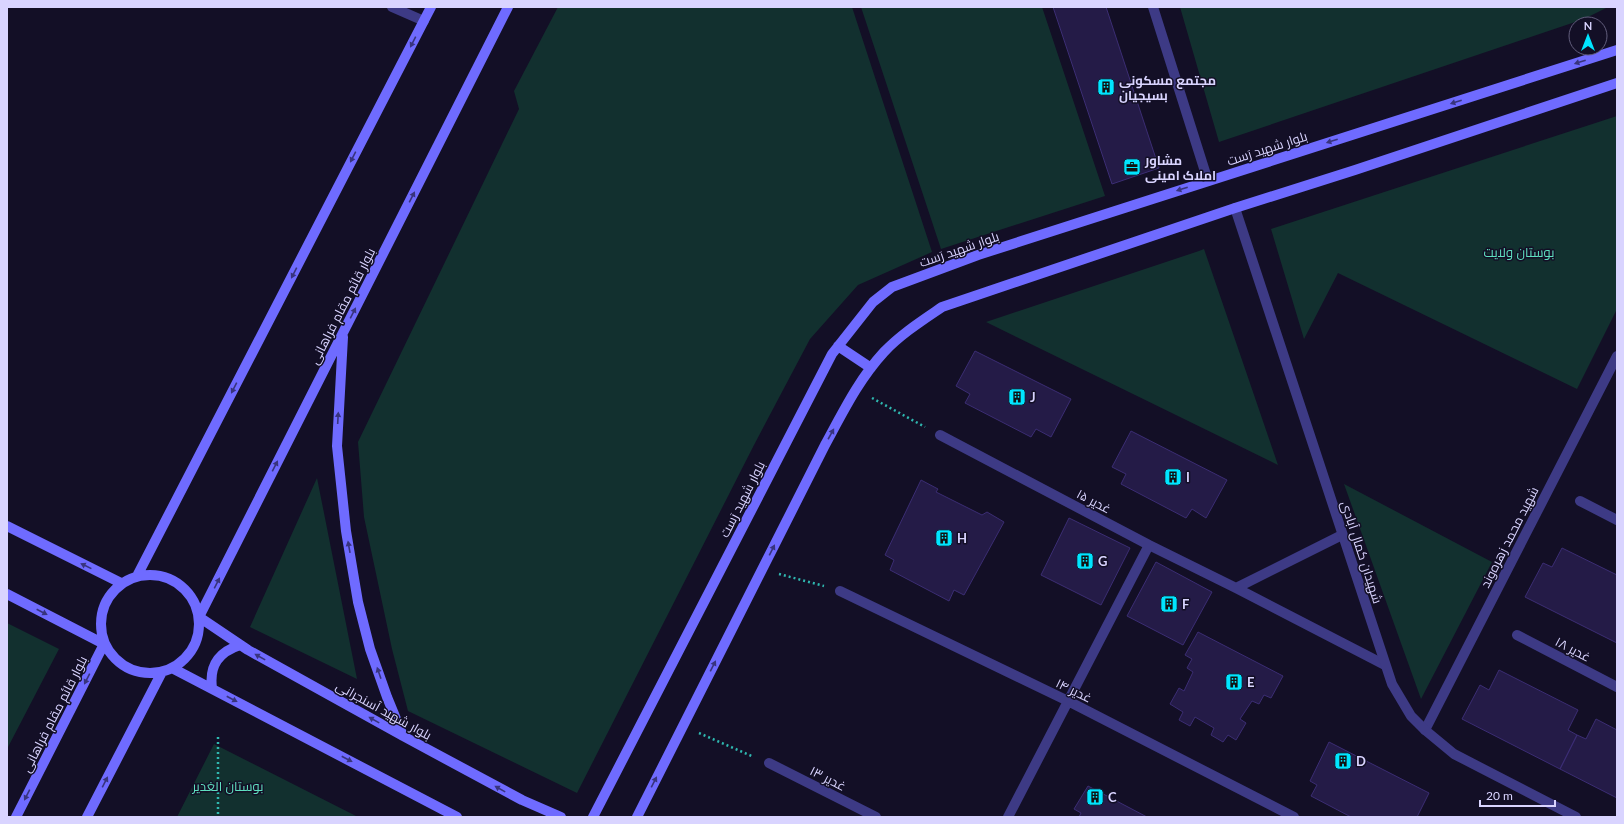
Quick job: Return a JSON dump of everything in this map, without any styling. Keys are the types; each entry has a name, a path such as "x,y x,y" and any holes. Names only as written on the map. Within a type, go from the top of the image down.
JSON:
{"main road":[{"path":"137,576 431,7"},
{"name":"بلوار قائم مقام فراهانی","path":"199,617 508,7"},
{"name":"بلوار شهید رَست","path":"593,817 832,354 873,302 892,288 978,255 1617,50"},
{"path":"637,817 825,444 855,390 885,351 911,328 942,307 1235,208 1362,168 1617,83"},
{"path":"343,332 337,446 346,531 358,602 370,649 402,736"},
{"path":"838,346 871,368"},
{"path":"7,526 121,583"},
{"path":"154,574 170,579 184,588 194,602 199,617 199,633 194,647 184,659 172,668 162,672 145,673 128,668 114,658 104,644 100,628 102,611 109,595 121,583 137,576 154,574"},
{"path":"7,594 104,644"},
{"name":"بلوار شهید آسنجرانی","path":"199,617 240,645 402,736 522,800 561,817"},
{"name":"بلوار قائم مقام فراهانی","path":"16,817 104,644"},
{"path":"212,688 212,672 219,657 225,651 240,645"},
{"path":"172,668 457,817"},
{"path":"86,817 162,672"},
{"path":"522,800 531,807 536,817"}],"street":[{"path":"392,7 424,21"},
{"path":"1153,7 1208,181"},
{"name":"شهیدان کمال آبادی","path":"1235,208 1392,684 1411,716 1425,730 1454,754 1576,817"},
{"name":"شهید محمد زهره‌وند","path":"1425,730 1617,356"},
{"name":"غدیر ۱۵","path":"940,434 1149,545 1385,665"},
{"path":"1580,501 1617,520"},
{"path":"1236,588 1342,535"},
{"path":"1008,817 1149,545"},
{"name":"غدیر ۱۴","path":"840,591 1068,701 1294,817"},
{"name":"غدیر ۱۸","path":"1517,635 1617,687"},
{"name":"غدیر ۱۳","path":"769,763 876,817"}],"path":[{"path":"855,390 940,434"},
{"path":"762,569 840,591"},
{"path":"683,726 769,763"},
{"path":"218,736 218,817"}],"green space":[{"path":"558,7 852,7 932,252 858,285 810,339 754,445 577,793 408,711 392,649 364,517 358,442 519,109 514,91"},
{"path":"861,7 1042,7 1105,196 941,249"},
{"path":"1180,7 1608,7 1590,16 1568,16 1568,24 1219,142"},
{"name":"بوستان ولایت","path":"1617,116 1617,309 1577,389 1338,273 1304,339 1271,229"},
{"path":"1204,249 1278,465 986,322 1199,251"},
{"path":"317,478 357,679 250,627"},
{"path":"1344,484 1492,562 1421,699"},
{"path":"7,623 59,649 7,749"},
{"name":"بوستان الغدیر","path":"214,744 358,817 177,817"}],"building":[{"name":"مجتمع مسکونی بسیجیان","path":"1053,7 1106,7 1159,168 1112,184"},
{"name":"J","path":"975,351 1071,399 1051,437 1036,429 1031,437 965,403 970,394 956,386"},
{"name":"I","path":"1131,431 1227,480 1206,518 1192,509 1186,518 1121,484 1126,474 1112,467"},
{"name":"H","path":"921,480 938,489 936,492 982,515 987,512 1004,522 964,595 954,590 949,601 890,570 894,560 885,555"},
{"name":"G","path":"1069,518 1130,548 1101,605 1041,575"},
{"path":"1562,548 1617,575 1617,643 1525,597 1543,563 1552,567"},
{"name":"F","path":"1156,562 1212,592 1183,645 1127,616"},
{"name":"E","path":"1198,632 1283,676 1271,698 1264,695 1259,704 1252,701 1240,719 1246,723 1236,740 1228,735 1223,742 1211,735 1214,728 1195,717 1190,726 1179,720 1183,712 1170,704 1179,688 1184,691 1193,672 1187,668 1192,659 1185,655"},
{"path":"1499,670 1578,710 1568,730 1577,735 1560,769 1462,719 1480,685 1489,690"},
{"path":"1596,719 1617,730 1617,798 1560,769 1577,735 1586,739"},
{"name":"D","path":"1329,742 1429,793 1417,817 1351,817 1311,796 1317,785 1310,781"},
{"name":"C","path":"1088,786 1147,817 1079,817 1081,813 1074,809"}],"place":[{"name":"مجتمع مسکونی بسیجیان","path":"1106,87"},
{"name":"مشاور املاک امینی","path":"1132,167"},
{"name":"J","path":"1017,397"},
{"name":"I","path":"1173,477"},
{"name":"H","path":"944,538"},
{"name":"G","path":"1085,561"},
{"name":"F","path":"1169,604"},
{"name":"E","path":"1234,682"},
{"name":"D","path":"1343,761"},
{"name":"C","path":"1095,797"}]}
